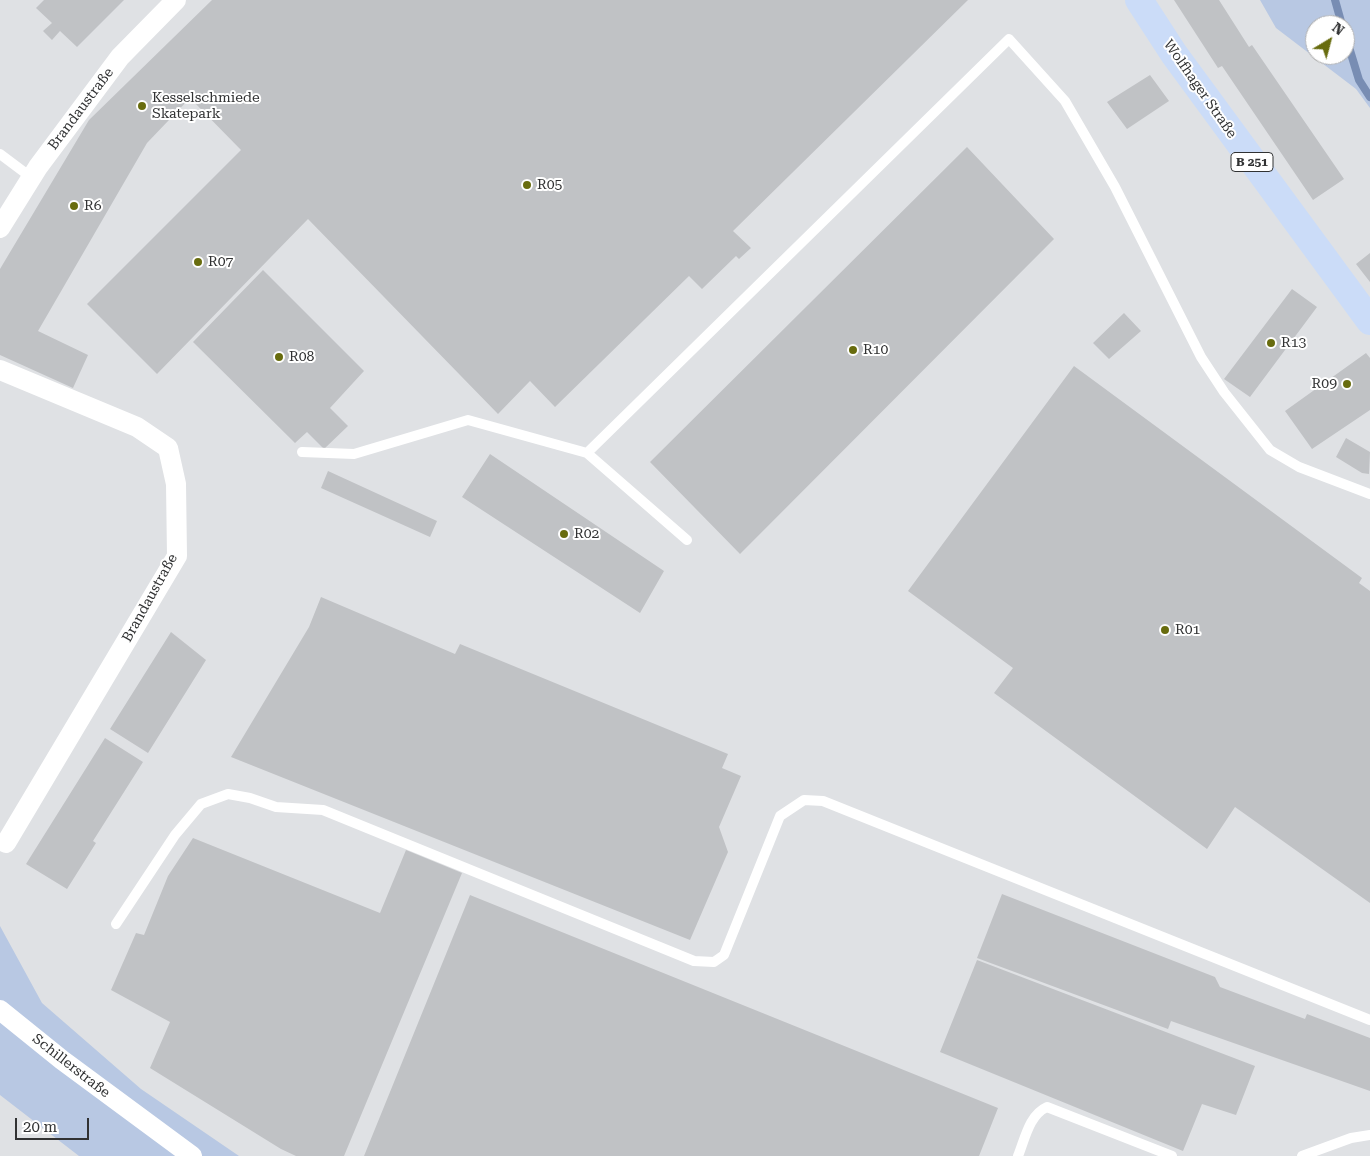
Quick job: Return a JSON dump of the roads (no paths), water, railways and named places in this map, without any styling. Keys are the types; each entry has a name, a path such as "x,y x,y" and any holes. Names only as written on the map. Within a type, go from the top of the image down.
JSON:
{"main road":[{"name":"Wolfhager Straße","path":"1139,0 1174,54 1370,321"}],"street":[{"name":"Brandaustraße","path":"0,228 32,178 120,57 176,0"},
{"name":"Brandaustraße","path":"0,370 137,426 168,448 176,484 176,556 3,843"},
{"name":"Schillerstraße","path":"0,1010 62,1060 192,1156"}],"lane":[{"path":"587,453 1009,39 1065,101 1116,187 1178,314 1224,392 1270,450 1299,467 1370,494"},
{"path":"0,154 32,178"},
{"path":"302,452 354,454 468,420 587,453 687,540"},
{"path":"1350,486 1370,485"},
{"path":"116,924 176,835 201,804 228,794 250,798 276,807 323,810 694,961 714,962 724,955 780,816 804,800 823,802 1370,1020"},
{"path":"1018,1156 1031,1122 1039,1111 1047,1108 1172,1156"},
{"path":"1302,1156 1350,1138 1370,1136"}],"waterway":[{"path":"1335,0 1339,15"},
{"path":"1354,65 1359,80 1370,97"}],"place":[{"name":"Kesselschmiede Skatepark","path":"142,106"},
{"name":"R05","path":"527,185"},
{"name":"R6","path":"74,206"},
{"name":"R07","path":"198,262"},
{"name":"R13","path":"1271,343"},
{"name":"R10","path":"853,350"},
{"name":"R08","path":"279,357"},
{"name":"R09","path":"1347,384"},
{"name":"R02","path":"564,534"},
{"name":"R01","path":"1165,630"}]}
